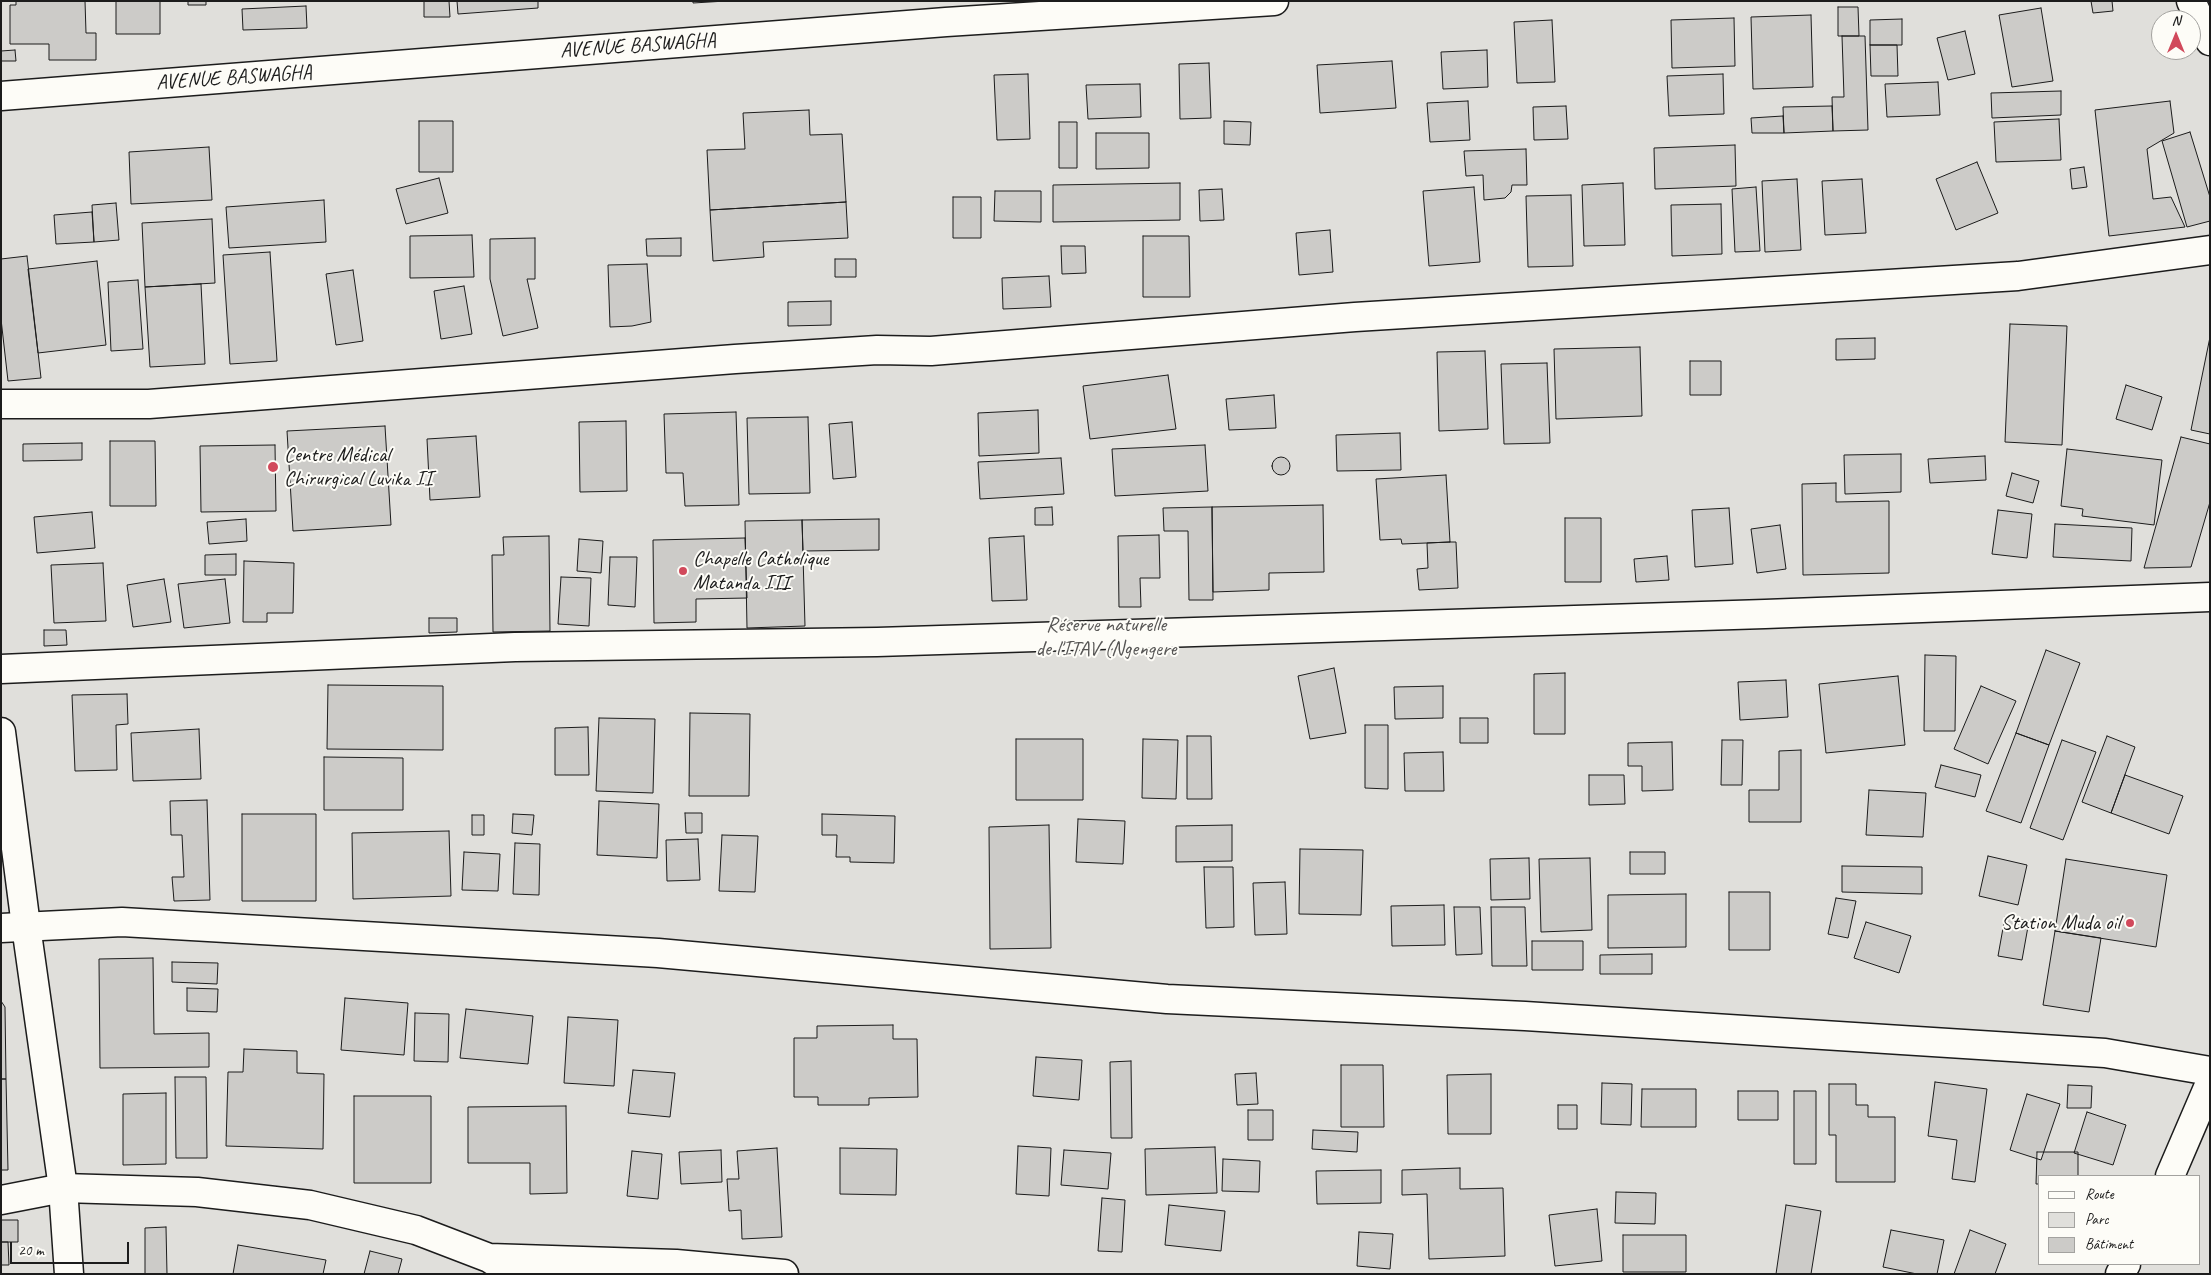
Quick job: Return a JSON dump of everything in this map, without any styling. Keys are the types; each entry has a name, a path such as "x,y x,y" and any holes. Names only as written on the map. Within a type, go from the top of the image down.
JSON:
{"main road":[{"name":"AVENUE BASWAGHA","path":"1,96 946,22 1274,1"},
{"path":"2191,1 2210,41"},
{"path":"1,404 149,404 735,359 878,350 931,351 1355,317 2018,276 2210,250"},
{"path":"1,669 515,647 887,641 1765,614 2210,597"},
{"path":"1,732 13,927 63,1188 70,1274"},
{"path":"13,927 122,922 658,953 1167,999 1525,1016 2105,1053 2210,1071"},
{"path":"2170,1175 2210,1083"},
{"path":"1,1200 63,1188 197,1192 310,1205 416,1230 489,1258 514,1274"},
{"path":"489,1258 676,1264 784,1274"}],"green space":[{"name":"Réserve naturelle de l'ITAV (Ngengere","path":"1,1 2210,1 2210,1274 1,1274"}],"building":[{"path":"16,1 85,1 86,33 96,33 96,60 49,60 49,44 10,44 10,5 16,5"},
{"path":"116,1 160,1 160,34 116,34"},
{"path":"188,1 206,1 206,5 188,5"},
{"path":"424,1 449,1 450,17 424,17"},
{"path":"457,1 538,1 538,8 458,14"},
{"path":"693,1 726,1 693,3"},
{"path":"2091,1 2112,1 2113,11 2093,13"},
{"path":"306,6 307,28 243,30 242,9"},
{"path":"1838,7 1858,7 1859,36 1838,36"},
{"path":"2041,8 2053,81 2012,87 1999,15"},
{"path":"1811,15 1813,87 1753,89 1751,17"},
{"path":"1734,18 1735,66 1672,68 1671,20"},
{"path":"1902,19 1902,45 1870,45 1870,20"},
{"path":"1552,20 1555,82 1517,83 1514,22"},
{"path":"1965,31 1975,74 1948,80 1937,38"},
{"path":"1842,36 1865,36 1868,130 1833,131 1832,97 1844,97"},
{"path":"1870,45 1897,45 1898,76 1871,76"},
{"path":"15,50 16,61 1,61 1,51"},
{"path":"1487,50 1488,87 1443,89 1441,52"},
{"path":"1392,61 1396,108 1320,113 1317,65"},
{"path":"1209,63 1211,118 1180,119 1179,64"},
{"path":"1028,74 1030,139 997,140 994,75"},
{"path":"1723,74 1724,114 1669,116 1667,76"},
{"path":"1938,82 1940,115 1887,117 1885,84"},
{"path":"1140,84 1141,117 1088,119 1086,85"},
{"path":"2061,91 2061,115 1992,118 1991,93"},
{"path":"1468,101 1470,140 1430,142 1427,103"},
{"path":"2170,101 2174,133 2147,149 2153,199 2171,197 2185,227 2109,236 2095,110"},
{"path":"1566,106 1568,139 1534,140 1533,107"},
{"path":"1832,106 1833,131 1784,133 1783,107"},
{"path":"809,110 810,135 842,134 846,202 710,210 707,150 745,149 743,113"},
{"path":"1783,116 1784,133 1752,133 1751,118"},
{"path":"2059,119 2061,160 1996,162 1994,122"},
{"path":"419,121 453,121 453,172 419,172"},
{"path":"1224,121 1251,122 1250,145 1224,144"},
{"path":"1059,122 1077,122 1077,168 1059,168"},
{"path":"2190,132 2210,197 2210,221 2187,227 2162,141"},
{"path":"1096,133 1149,133 1149,168 1096,169"},
{"path":"1735,145 1736,186 1655,189 1654,148"},
{"path":"209,147 212,200 131,204 129,152"},
{"path":"1526,149 1527,185 1512,185 1511,192 1505,198 1484,200 1483,175 1466,176 1464,151"},
{"path":"1977,162 1998,213 1956,230 1936,179"},
{"path":"2084,167 2087,187 2072,189 2070,169"},
{"path":"439,178 448,213 406,224 396,189"},
{"path":"1797,179 1801,250 1765,252 1762,181"},
{"path":"1862,179 1866,233 1825,235 1822,181"},
{"path":"1180,183 1180,220 1053,222 1053,185"},
{"path":"1623,183 1625,245 1584,246 1582,185"},
{"path":"1474,187 1480,262 1429,266 1423,191"},
{"path":"1756,187 1760,251 1735,252 1732,189"},
{"path":"1222,189 1224,220 1200,221 1199,190"},
{"path":"995,191 1041,191 1041,222 994,221"},
{"path":"1571,195 1573,266 1528,267 1526,196"},
{"path":"953,197 981,197 981,238 953,238"},
{"path":"324,200 326,242 229,248 226,207"},
{"path":"846,202 848,238 763,242 764,257 713,261 710,210"},
{"path":"116,203 119,240 94,242 92,205"},
{"path":"1721,204 1722,254 1672,256 1671,205"},
{"path":"92,212 94,242 56,244 54,215"},
{"path":"212,219 215,283 145,287 142,223"},
{"path":"1330,230 1333,272 1299,275 1296,233"},
{"path":"472,235 474,277 410,278 410,236"},
{"path":"1143,236 1189,236 1190,297 1143,297"},
{"path":"535,238 535,279 527,279 538,328 503,336 490,279 490,239"},
{"path":"681,238 681,256 647,256 646,239"},
{"path":"1061,246 1085,246 1086,273 1062,274"},
{"path":"270,252 277,361 230,364 223,255"},
{"path":"27,256 41,378 8,381 1,319 1,259"},
{"path":"835,259 856,259 856,277 835,277"},
{"path":"97,261 106,345 38,353 28,269"},
{"path":"647,264 651,322 632,326 610,327 608,265"},
{"path":"353,270 363,341 336,345 326,274"},
{"path":"1049,276 1051,307 1003,309 1002,278"},
{"path":"138,280 143,349 111,351 108,282"},
{"path":"201,284 205,364 150,367 145,287"},
{"path":"464,286 472,334 441,339 434,291"},
{"path":"831,301 831,325 788,326 788,302"},
{"path":"2010,324 2067,326 2062,445 2005,442"},
{"path":"2210,337 2210,434 2191,430"},
{"path":"1875,338 1875,359 1836,360 1836,339"},
{"path":"1640,347 1642,416 1556,419 1554,349"},
{"path":"1485,351 1488,429 1439,431 1437,352"},
{"path":"1690,361 1721,361 1721,395 1690,395"},
{"path":"1547,363 1550,443 1504,444 1501,364"},
{"path":"1168,375 1176,429 1090,439 1083,386"},
{"path":"2126,385 2162,397 2152,430 2116,419"},
{"path":"1274,395 1276,428 1229,430 1226,399"},
{"path":"1038,410 1039,453 979,456 978,413"},
{"path":"736,412 739,505 685,506 683,473 666,473 664,414"},
{"path":"808,417 810,493 749,494 747,418"},
{"path":"626,421 627,491 580,492 579,422"},
{"path":"852,422 856,477 833,479 829,424"},
{"path":"385,426 391,525 293,531 287,431"},
{"path":"1400,433 1401,470 1337,471 1336,435"},
{"path":"476,436 480,497 430,500 427,439"},
{"path":"2181,437 2210,444 2210,502 2191,567 2144,568"},
{"path":"110,441 155,441 156,506 110,506"},
{"path":"82,443 82,460 23,461 23,444"},
{"path":"275,445 276,511 201,512 200,446"},
{"path":"1205,445 1208,491 1115,496 1112,449"},
{"path":"2067,449 2162,460 2154,525 2082,516 2083,509 2061,506"},
{"path":"1901,454 1901,492 1845,494 1844,455"},
{"path":"1985,456 1986,480 1930,483 1928,459"},
{"path":"1277,457 1285,457 1290,462 1288,473 1277,475 1272,470 1272,462"},
{"path":"1061,458 1064,494 980,499 978,462"},
{"path":"2012,473 2039,481 2033,503 2006,496"},
{"path":"1446,475 1450,542 1402,544 1401,539 1380,540 1376,479"},
{"path":"1836,483 1836,502 1889,501 1889,573 1803,575 1802,484"},
{"path":"1323,505 1324,572 1269,573 1269,590 1213,592 1212,507"},
{"path":"1052,507 1053,525 1035,525 1035,508"},
{"path":"1212,507 1213,600 1189,600 1188,531 1164,531 1163,508"},
{"path":"1729,508 1733,564 1695,567 1692,510"},
{"path":"1998,510 2032,514 2027,558 1992,554"},
{"path":"92,512 95,548 37,553 34,517"},
{"path":"1565,518 1601,518 1601,582 1565,582"},
{"path":"246,519 247,541 209,544 207,522"},
{"path":"879,519 879,550 803,551 802,520"},
{"path":"802,520 805,626 747,628 745,521"},
{"path":"2055,524 2132,528 2131,561 2053,557"},
{"path":"1780,525 1786,569 1757,573 1751,529"},
{"path":"1159,535 1160,578 1140,578 1141,607 1119,607 1118,536"},
{"path":"549,536 550,631 493,632 492,555 504,555 503,537"},
{"path":"1024,536 1027,600 992,601 989,538"},
{"path":"745,538 747,598 696,599 696,622 654,623 653,540"},
{"path":"579,539 603,541 601,573 577,571"},
{"path":"1456,542 1458,588 1419,590 1417,569 1428,568 1427,543"},
{"path":"236,554 236,575 205,575 205,555"},
{"path":"1667,556 1669,580 1636,582 1634,559"},
{"path":"610,557 637,557 635,607 608,605"},
{"path":"244,561 294,563 293,613 267,613 267,622 243,622"},
{"path":"103,563 106,621 54,623 51,565"},
{"path":"561,577 591,578 589,626 558,624"},
{"path":"164,579 171,622 133,627 127,585"},
{"path":"225,579 230,623 184,628 178,584"},
{"path":"429,618 457,618 457,632 429,633"},
{"path":"44,630 66,630 67,645 44,646"},
{"path":"2046,650 2080,663 2049,745 2016,733"},
{"path":"1925,655 1956,656 1955,731 1924,731"},
{"path":"1334,668 1346,733 1310,739 1298,676"},
{"path":"1565,673 1565,734 1534,734 1534,674"},
{"path":"1898,676 1905,745 1826,753 1819,684"},
{"path":"1786,680 1788,717 1740,720 1738,682"},
{"path":"328,685 443,686 443,750 327,749"},
{"path":"1443,686 1443,718 1395,719 1394,687"},
{"path":"1981,686 2016,701 1988,764 1954,749"},
{"path":"127,694 128,724 116,725 117,770 75,771 72,695"},
{"path":"690,713 750,714 749,796 689,796"},
{"path":"599,718 655,719 653,793 596,791"},
{"path":"1460,718 1488,718 1488,743 1460,743"},
{"path":"1365,725 1388,725 1388,789 1365,788"},
{"path":"588,727 589,775 555,775 555,728"},
{"path":"199,729 201,779 133,781 131,733"},
{"path":"2016,733 2049,745 2021,823 1986,811"},
{"path":"1187,736 1211,736 1212,799 1187,799"},
{"path":"2107,736 2135,747 2111,813 2082,802"},
{"path":"1016,739 1083,739 1083,800 1016,800"},
{"path":"1143,739 1178,740 1176,799 1142,798"},
{"path":"1722,740 1743,740 1742,785 1721,785"},
{"path":"2062,740 2096,752 2063,840 2030,828"},
{"path":"1672,742 1673,790 1642,791 1642,766 1628,766 1628,743"},
{"path":"1801,750 1801,822 1749,822 1749,790 1779,790 1779,751"},
{"path":"1443,752 1444,791 1405,791 1404,753"},
{"path":"324,757 403,758 403,810 324,810"},
{"path":"1941,765 1981,775 1975,797 1935,787"},
{"path":"1589,775 1624,775 1625,804 1589,805"},
{"path":"2125,775 2183,796 2169,834 2111,813"},
{"path":"1869,790 1926,793 1923,837 1866,835"},
{"path":"207,800 210,900 174,901 172,877 184,877 182,835 171,835 170,801"},
{"path":"599,801 659,804 657,858 597,855"},
{"path":"685,813 702,813 702,833 686,833"},
{"path":"242,814 316,814 316,901 242,901"},
{"path":"513,814 534,815 532,835 512,833"},
{"path":"822,814 895,816 894,863 850,862 850,857 836,857 837,835 822,835"},
{"path":"472,815 484,815 484,835 472,835"},
{"path":"1078,819 1125,821 1123,864 1076,862"},
{"path":"1049,825 1051,948 990,949 989,827"},
{"path":"1232,825 1232,861 1176,862 1176,826"},
{"path":"449,831 451,896 353,899 352,833"},
{"path":"722,835 758,836 755,892 719,891"},
{"path":"698,839 700,880 667,881 666,840"},
{"path":"515,843 540,844 539,895 513,894"},
{"path":"1300,849 1363,850 1361,915 1299,914"},
{"path":"464,852 500,854 498,891 462,890"},
{"path":"1630,852 1665,852 1665,874 1630,874"},
{"path":"1988,856 2027,865 2018,905 1979,896"},
{"path":"1529,858 1530,899 1491,900 1490,859"},
{"path":"1590,858 1592,930 1541,932 1539,859"},
{"path":"2066,859 2167,875 2156,947 2055,931"},
{"path":"1842,866 1922,867 1922,894 1842,892"},
{"path":"1204,867 1233,867 1234,927 1206,928"},
{"path":"1285,882 1287,934 1255,935 1253,883"},
{"path":"1729,892 1770,892 1770,950 1729,950"},
{"path":"1686,894 1686,947 1608,948 1608,895"},
{"path":"1836,898 1856,901 1848,938 1828,934"},
{"path":"1444,905 1445,945 1392,946 1391,906"},
{"path":"1454,907 1480,907 1482,954 1456,955"},
{"path":"1491,907 1525,907 1527,966 1492,966"},
{"path":"2005,917 2029,921 2022,960 1998,956"},
{"path":"1866,922 1911,936 1899,973 1854,958"},
{"path":"2055,931 2101,938 2089,1012 2043,1005"},
{"path":"1532,941 1583,941 1583,970 1532,970"},
{"path":"1652,954 1652,974 1600,974 1600,955"},
{"path":"153,958 154,1034 209,1033 209,1067 100,1068 99,959"},
{"path":"172,962 218,963 217,984 172,982"},
{"path":"187,988 218,989 217,1012 187,1011"},
{"path":"345,998 408,1003 404,1055 341,1050"},
{"path":"1,1001 5,1007 6,1079 1,1079"},
{"path":"466,1009 533,1016 528,1064 460,1058"},
{"path":"415,1013 449,1014 448,1062 414,1061"},
{"path":"568,1017 618,1020 614,1086 564,1083"},
{"path":"893,1025 893,1039 917,1039 918,1097 869,1098 869,1105 818,1105 818,1097 794,1097 794,1038 817,1038 817,1026"},
{"path":"244,1049 297,1051 297,1073 324,1074 323,1149 226,1146 228,1072 243,1072"},
{"path":"1036,1057 1082,1060 1079,1100 1033,1096"},
{"path":"1131,1061 1132,1138 1111,1138 1110,1062"},
{"path":"1341,1065 1383,1065 1384,1127 1341,1127"},
{"path":"633,1070 675,1073 670,1117 628,1113"},
{"path":"1256,1073 1258,1104 1237,1105 1235,1074"},
{"path":"1491,1074 1491,1134 1448,1134 1447,1075"},
{"path":"175,1077 206,1077 207,1158 176,1158"},
{"path":"1,1079 6,1079 8,1170 1,1170"},
{"path":"1935,1082 1987,1089 1975,1182 1952,1179 1957,1140 1928,1136"},
{"path":"1602,1083 1632,1084 1631,1125 1601,1124"},
{"path":"1829,1084 1856,1084 1856,1105 1868,1105 1868,1117 1895,1117 1895,1182 1836,1182 1836,1135 1829,1135"},
{"path":"2068,1085 2092,1086 2091,1108 2067,1108"},
{"path":"1642,1089 1696,1089 1696,1127 1641,1127"},
{"path":"1738,1091 1778,1091 1778,1120 1738,1120"},
{"path":"1794,1091 1816,1091 1816,1164 1794,1164"},
{"path":"166,1093 166,1164 123,1165 123,1094"},
{"path":"2027,1094 2060,1104 2041,1160 2010,1150"},
{"path":"354,1096 431,1096 431,1183 354,1183"},
{"path":"1558,1105 1577,1105 1577,1129 1558,1129"},
{"path":"566,1106 567,1193 530,1194 530,1163 468,1163 468,1107"},
{"path":"1248,1110 1273,1110 1273,1140 1248,1140"},
{"path":"2087,1112 2126,1125 2113,1165 2074,1153"},
{"path":"1313,1130 1358,1132 1357,1152 1312,1149"},
{"path":"1018,1146 1051,1148 1049,1196 1016,1194"},
{"path":"1215,1147 1217,1193 1146,1195 1145,1149"},
{"path":"777,1148 782,1237 742,1239 741,1210 729,1211 727,1179 739,1179 737,1151"},
{"path":"840,1148 897,1149 896,1195 840,1194"},
{"path":"721,1150 722,1182 681,1184 679,1152"},
{"path":"1064,1150 1111,1153 1108,1189 1061,1185"},
{"path":"632,1151 662,1154 658,1199 627,1196"},
{"path":"2037,1152 2078,1152 2078,1175 2038,1175 2038,1184 2036,1184"},
{"path":"1223,1159 1260,1161 1259,1192 1222,1191"},
{"path":"1460,1168 1460,1189 1503,1188 1505,1256 1429,1259 1427,1194 1402,1195 1402,1170"},
{"path":"1381,1170 1381,1203 1317,1204 1316,1171"},
{"path":"1616,1192 1656,1193 1655,1224 1615,1223"},
{"path":"1102,1198 1125,1200 1122,1252 1098,1251"},
{"path":"1169,1205 1225,1211 1221,1251 1165,1245"},
{"path":"1786,1205 1821,1211 1811,1274 1776,1274"},
{"path":"1597,1209 1602,1261 1555,1266 1549,1215"},
{"path":"1,1220 18,1220 18,1242 1,1242"},
{"path":"166,1227 167,1274 145,1274 145,1228"},
{"path":"1891,1230 1944,1240 1937,1274 1917,1274 1883,1267"},
{"path":"1970,1230 2006,1244 1995,1274 1954,1274"},
{"path":"1359,1232 1393,1234 1390,1269 1357,1266"},
{"path":"1623,1235 1686,1235 1686,1272 1623,1272"},
{"path":"1,1242 8,1242 9,1265 1,1265"},
{"path":"238,1245 326,1260 323,1274 233,1274"},
{"path":"370,1251 402,1259 398,1274 364,1274"}],"place":[{"name":"Centre Médical Chirurgical Luvika II","path":"273,467"},
{"name":"Chapelle Catholique Matanda III","path":"683,571"},
{"name":"Station Muda oil","path":"2130,923"}]}
